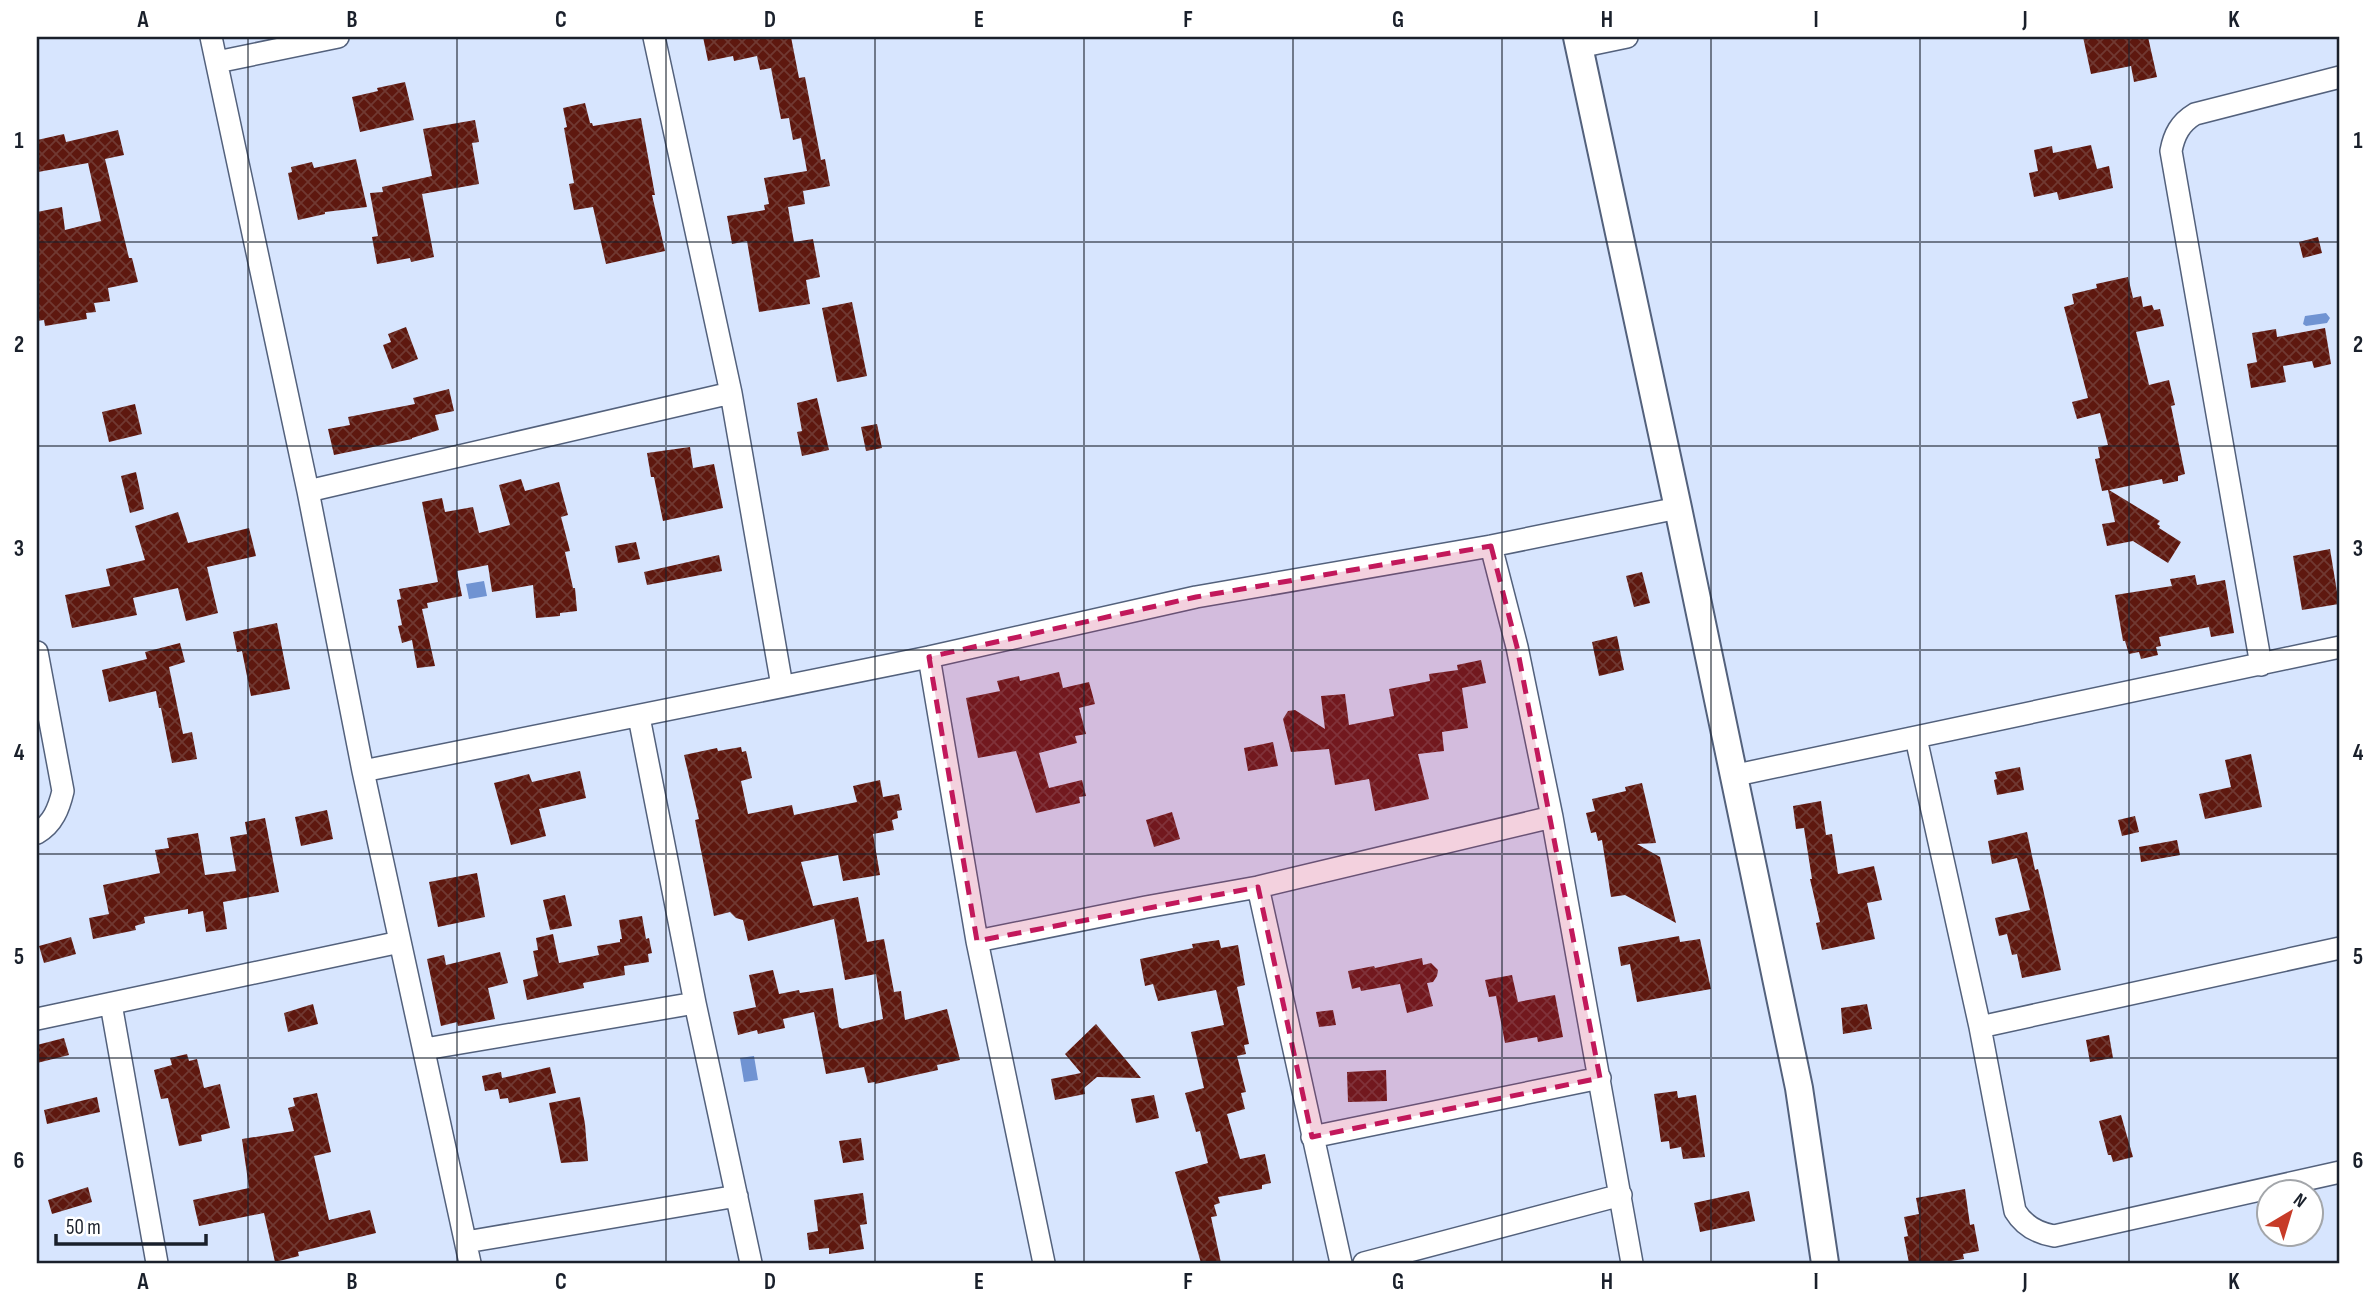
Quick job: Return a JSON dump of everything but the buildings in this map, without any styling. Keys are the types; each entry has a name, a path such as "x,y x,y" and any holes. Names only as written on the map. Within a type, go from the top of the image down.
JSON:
{"street":[{"path":"211,37 308,491 363,771 470,1263"},
{"path":"217,62 338,37"},
{"path":"654,37 731,393 782,686"},
{"path":"1627,37 1578,42 1798,1088 1825,1263"},
{"path":"2261,665 2171,151 2178,130 2195,114 2340,77"},
{"path":"308,491 731,393"},
{"path":"363,771 929,657 1196,597 1491,546 1678,508"},
{"path":"1491,546 1517,647 1552,817 1632,1263"},
{"path":"1732,776 2340,647"},
{"path":"37,652 63,791 60,806 53,818 45,829 37,833"},
{"path":"929,657 977,941 1044,1263"},
{"path":"639,717 695,1003 751,1263"},
{"path":"1916,738 1980,1027 2015,1211 2021,1220 2031,1228 2054,1236 2340,1172"},
{"path":"977,941 1258,887 1552,817"},
{"path":"1258,887 1341,1263"},
{"path":"37,1018 400,942"},
{"path":"1980,1027 2340,948"},
{"path":"425,1049 695,1003"},
{"path":"111,1004 157,1263"},
{"path":"1312,1138 1600,1078"},
{"path":"1364,1263 1621,1195"},
{"path":"466,1241 737,1196"}],"highlighted area":[{"path":"1491,546 1517,647 1600,1078 1312,1137 1258,887 977,941 929,657 1196,597"}],"water":[{"path":"2326,313 2330,318 2327,323 2306,326 2303,324 2305,316"},
{"path":"484,581 487,596 469,599 466,584"},
{"path":"754,1056 758,1080 744,1082 740,1058"}]}
